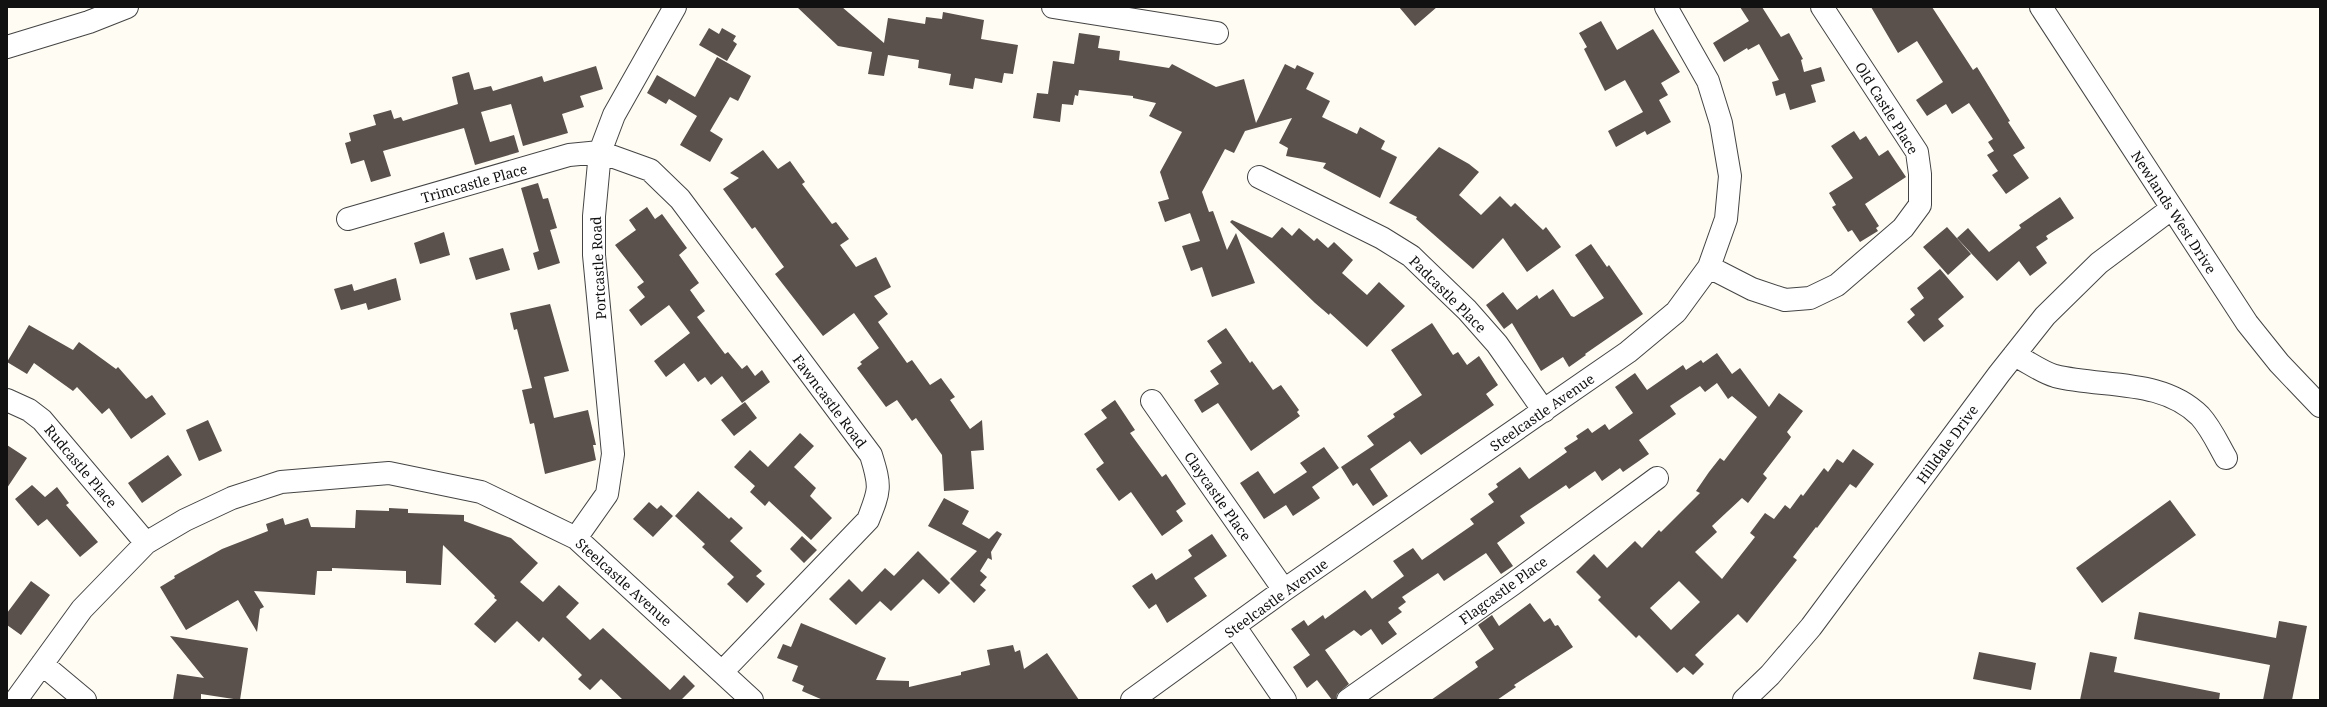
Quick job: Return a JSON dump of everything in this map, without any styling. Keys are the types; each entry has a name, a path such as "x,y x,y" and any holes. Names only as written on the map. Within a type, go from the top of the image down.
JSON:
{"street":[{"path":"7,47 89,22 126,7"},
{"name":"Portcastle Road","path":"576,538 607,494 613,454 594,255 594,216 600,152 614,115 675,7"},
{"path":"1053,7 1217,33"},
{"name":"Steelcastle Avenue","path":"1132,700 1235,627 1284,590 1628,352 1676,312 1709,267 1726,219 1730,176 1721,123 1708,81 1666,7"},
{"name":"Old Castle Place","path":"1709,267 1752,289 1785,300 1810,298 1843,280 1903,228 1920,205 1920,174 1917,152 1822,7"},
{"name":"Newlands West Drive","path":"2041,7 2171,209 2247,323 2279,363 2320,406"},
{"name":"Trimcastle Place","path":"348,219 569,155 600,152"},
{"name":"Fawncastle Road","path":"600,152 650,170 680,199 871,456 877,474 879,493 868,520 722,672"},
{"name":"Padcastle Place","path":"1259,177 1382,238 1411,256 1467,310 1497,344 1544,411"},
{"name":"Hilldale Drive","path":"1744,700 1770,675 1811,627 2014,355 2045,316 2099,263 2171,209"},
{"path":"2014,355 2054,376 2113,383 2150,390 2181,401 2200,417 2226,458"},
{"name":"Rudcastle Place","path":"7,400 29,410 42,420 146,543"},
{"name":"Claycastle Place","path":"1152,401 1284,590"},
{"name":"Steelcastle Avenue","path":"16,700 82,609 146,543 185,520 232,498 281,482 389,473 482,492 576,538 752,700"},
{"name":"Flagcastle Place","path":"1348,700 1513,584 1657,478"},
{"path":"1235,627 1285,700"},
{"path":"42,664 85,700"}],"building":[{"path":"797,7 842,7 884,43 888,18 925,24 926,17 942,19 943,12 984,20 981,39 1018,45 1013,74 1004,73 1002,83 975,78 973,89 949,85 951,74 918,68 919,60 888,55 884,76 868,74 872,52 838,46"},
{"path":"1399,7 1437,7 1415,26"},
{"path":"1740,7 1762,7 1781,37 1789,33 1803,59 1801,60 1804,72 1821,67 1825,81 1811,85 1816,102 1790,110 1785,93 1776,96 1772,82 1779,80 1759,44 1748,50 1747,48 1724,62 1713,43 1749,21"},
{"path":"1871,7 1932,7 1973,70 1977,67 2010,121 2008,122 2025,148 2013,155 2029,178 2006,194 1992,175 1998,171 1987,155 1994,151 1988,142 1993,139 1969,103 1952,114 1946,104 1927,116 1916,100 1943,82 1917,41 1898,53"},
{"path":"1601,21 1617,50 1653,29 1680,72 1661,83 1668,95 1659,100 1671,122 1647,135 1645,131 1616,147 1608,131 1643,112 1625,80 1605,91 1584,49 1587,47 1579,33"},
{"path":"709,28 719,34 722,28 736,36 733,41 737,44 727,61 699,45"},
{"path":"1079,33 1100,36 1098,48 1120,51 1119,60 1169,68 1172,64 1216,87 1244,79 1256,123 1285,64 1295,69 1297,65 1314,73 1306,89 1330,101 1322,117 1357,134 1360,127 1385,141 1381,149 1397,157 1380,198 1323,168 1326,163 1286,156 1288,148 1279,143 1292,118 1245,131 1234,153 1225,149 1202,192 1209,212 1213,211 1227,250 1236,233 1255,283 1212,297 1202,267 1191,271 1182,246 1200,241 1190,213 1165,222 1158,202 1169,199 1160,172 1182,132 1149,116 1156,103 1133,98 1133,96 1079,90 1078,96 1075,95 1073,105 1062,104 1060,122 1033,118 1037,93 1048,94 1053,61 1074,64"},
{"path":"717,57 751,76 738,101 730,97 710,131 723,139 710,162 680,145 697,116 669,99 666,104 647,93 657,75 695,97"},
{"path":"596,66 603,89 580,96 584,107 562,114 568,133 523,146 511,104 481,112 490,142 514,135 519,152 475,165 464,128 383,151 391,176 371,182 364,160 351,164 345,143 351,141 349,133 376,125 373,115 391,110 394,119 401,117 403,121 458,104 452,77 469,72 474,90 491,86 493,91 542,76 544,82"},
{"path":"1854,131 1860,140 1866,136 1879,156 1888,150 1906,177 1865,204 1879,226 1876,228 1878,231 1860,242 1852,230 1848,232 1832,207 1836,205 1829,193 1853,178 1831,146"},
{"path":"1439,147 1469,164 1479,172 1459,195 1481,215 1500,196 1511,207 1515,203 1543,230 1546,227 1561,247 1527,272 1503,238 1473,269 1416,219 1417,217 1389,203"},
{"path":"763,150 778,169 790,161 805,182 802,184 832,224 836,222 849,239 840,245 856,267 876,257 891,287 874,296 888,314 878,322 907,363 912,360 930,385 941,378 955,397 950,400 970,429 982,420 984,450 971,451 974,489 944,491 942,455 916,418 912,421 897,400 886,407 857,368 862,364 860,362 879,348 854,313 823,336 775,274 784,267 755,227 752,229 723,189 739,178 730,173"},
{"path":"538,183 543,199 548,198 557,228 550,230 560,263 538,270 533,253 539,251 521,188"},
{"path":"2060,197 2074,218 2046,236 2048,239 2036,247 2047,263 2030,276 2019,261 1997,281 1957,238 1968,228 1989,252 2021,228 2019,225"},
{"path":"647,207 655,219 662,214 687,248 679,255 699,283 690,290 705,311 697,317 725,354 728,352 742,369 747,365 755,376 762,370 770,382 742,403 722,376 711,385 705,377 698,382 684,363 666,377 654,361 690,333 669,305 641,326 629,310 645,297 637,287 644,282 615,245 636,230 629,220"},
{"path":"1232,220 1272,238 1282,227 1292,236 1299,228 1314,241 1317,238 1328,248 1334,242 1353,260 1342,273 1367,295 1379,282 1405,306 1367,347 1330,313 1329,315 1315,303 1230,222"},
{"path":"1947,227 1971,254 1948,275 1923,247"},
{"path":"444,232 450,255 420,264 414,243"},
{"path":"1591,244 1607,267 1609,265 1643,314 1585,354 1586,355 1569,367 1563,357 1541,371 1512,323 1504,329 1486,305 1503,292 1517,310 1537,295 1539,299 1553,289 1571,316 1574,317 1604,298 1575,255"},
{"path":"503,248 510,270 476,280 469,258"},
{"path":"1940,269 1964,297 1938,319 1944,326 1924,342 1907,322 1915,315 1910,309 1924,298 1917,288"},
{"path":"396,278 401,300 368,310 366,303 341,310 334,289 352,284 354,291"},
{"path":"550,304 569,371 544,377 554,418 588,410 596,445 593,445 596,460 545,474 534,423 530,424 522,390 532,388 517,329 514,330 510,313"},
{"path":"1432,323 1453,355 1458,352 1467,365 1479,356 1498,385 1486,394 1494,405 1421,455 1410,441 1370,469 1388,496 1373,506 1357,483 1353,486 1341,467 1374,445 1367,436 1395,417 1393,414 1422,395 1391,350"},
{"path":"29,325 73,350 79,342 116,369 118,367 146,399 152,395 166,414 131,439 109,408 102,414 77,387 73,391 34,363 27,374 7,362"},
{"path":"1226,328 1250,363 1252,361 1273,390 1281,385 1299,410 1297,412 1300,416 1251,451 1218,403 1202,413 1194,400 1219,384 1210,371 1222,363 1207,341"},
{"path":"1717,353 1732,374 1740,368 1769,407 1779,393 1803,411 1787,432 1791,437 1763,474 1767,478 1748,503 1742,498 1712,526 1717,532 1695,552 1722,579 1755,537 1750,533 1765,513 1774,519 1785,505 1790,509 1801,494 1803,496 1824,468 1828,472 1837,459 1843,463 1853,449 1874,464 1856,488 1850,484 1793,557 1797,560 1747,623 1738,614 1695,655 1704,664 1693,675 1684,667 1677,673 1639,635 1636,638 1598,600 1601,597 1576,572 1594,554 1607,568 1635,541 1642,548 1659,530 1661,532 1700,493 1696,491 1709,472 1720,458 1724,461 1757,417 1732,396 1728,399 1717,383 1705,392 1700,386 1670,406 1676,414 1639,440 1649,454 1623,472 1620,468 1602,481 1595,471 1569,489 1566,485 1520,516 1525,523 1497,543 1513,566 1501,574 1486,553 1444,581 1438,573 1402,597 1406,602 1398,608 1402,612 1388,622 1397,634 1382,645 1371,629 1361,636 1354,630 1325,650 1349,684 1337,694 1336,700 1332,700 1317,680 1307,688 1293,667 1310,655 1291,629 1304,620 1308,626 1323,615 1325,619 1365,590 1372,599 1404,576 1393,561 1413,548 1422,560 1474,524 1470,519 1494,502 1488,494 1498,487 1496,484 1520,467 1529,479 1567,452 1564,448 1578,439 1576,436 1588,428 1592,433 1605,424 1609,430 1633,413 1615,387 1635,373 1647,390 1683,365 1686,370 1701,360 1703,363","holes":["1679,581 1700,602 1671,630 1650,608"]},
{"path":"1115,400 1135,430 1130,433 1162,477 1166,474 1186,504 1176,511 1183,521 1162,536 1131,492 1119,501 1096,469 1104,463 1084,434 1107,418 1101,410"},
{"path":"745,402 757,418 734,436 721,420"},
{"path":"208,420 222,451 199,461 186,430"},
{"path":"800,433 814,446 794,467 816,488 810,496 832,518 811,540 769,501 765,506 750,492 755,486 734,467 750,450 768,467"},
{"path":"7,445 27,458 7,488"},
{"path":"1324,447 1339,468 1312,487 1320,498 1293,516 1286,505 1264,519 1240,483 1258,471 1274,494 1307,472 1300,463"},
{"path":"168,455 182,475 142,503 128,483"},
{"path":"32,485 45,497 57,487 69,503 66,505 98,542 80,557 47,519 38,526 15,499"},
{"path":"698,491 729,519 731,517 743,528 730,541 762,571 756,576 765,584 747,603 727,584 734,577 702,547 705,544 675,516"},
{"path":"944,498 969,511 962,524 989,539 997,531 1002,534 991,552 992,560 988,558 980,571 987,577 980,585 986,590 974,603 950,579 977,551 928,526"},
{"path":"2170,500 2196,535 2102,603 2076,568"},
{"path":"649,502 657,509 661,505 673,516 653,537 633,519"},
{"path":"389,508 408,509 408,513 464,515 464,521 511,538 538,563 520,582 543,602 559,585 579,603 566,617 590,640 603,628 670,690 684,675 695,686 681,700 623,700 601,679 590,690 578,679 582,675 543,637 539,642 517,621 495,643 474,624 497,600 494,598 495,596 443,545 441,585 406,583 406,571 332,568 332,571 317,571 315,595 254,591 264,607 260,609 257,632 238,600 186,630 160,587 175,578 174,576 222,549 268,531 266,524 283,518 285,525 308,518 311,527 355,528 356,510 389,511"},
{"path":"1212,534 1227,556 1194,578 1207,596 1167,623 1156,604 1149,609 1132,586 1152,573 1156,580 1192,556 1188,550"},
{"path":"802,536 817,550 804,563 790,549"},
{"path":"918,551 950,583 939,594 923,579 891,611 880,601 856,625 829,599 849,579 862,592 885,568 894,576"},
{"path":"31,581 50,595 21,635 7,625 7,613"},
{"path":"1530,603 1544,622 1550,618 1555,626 1558,625 1573,647 1514,685 1516,687 1497,700 1431,700 1478,667 1475,662 1494,649 1478,625 1492,615 1499,626"},
{"path":"2139,612 2276,638 2279,621 2307,626 2292,700 2263,700 2270,665 2134,639"},
{"path":"801,623 886,658 876,680 909,681 909,687 961,675 961,672 990,665 987,650 1013,645 1015,652 1020,650 1024,669 1047,653 1079,700 823,700 802,691 804,686 792,681 798,666 777,658 783,644 791,647"},
{"path":"170,636 248,648 240,700 201,694 201,700 173,700 177,674 204,678"},
{"path":"1979,652 2036,663 2031,690 1973,679"},
{"path":"2090,652 2117,657 2114,672 2220,693 2219,700 2080,700"}]}
